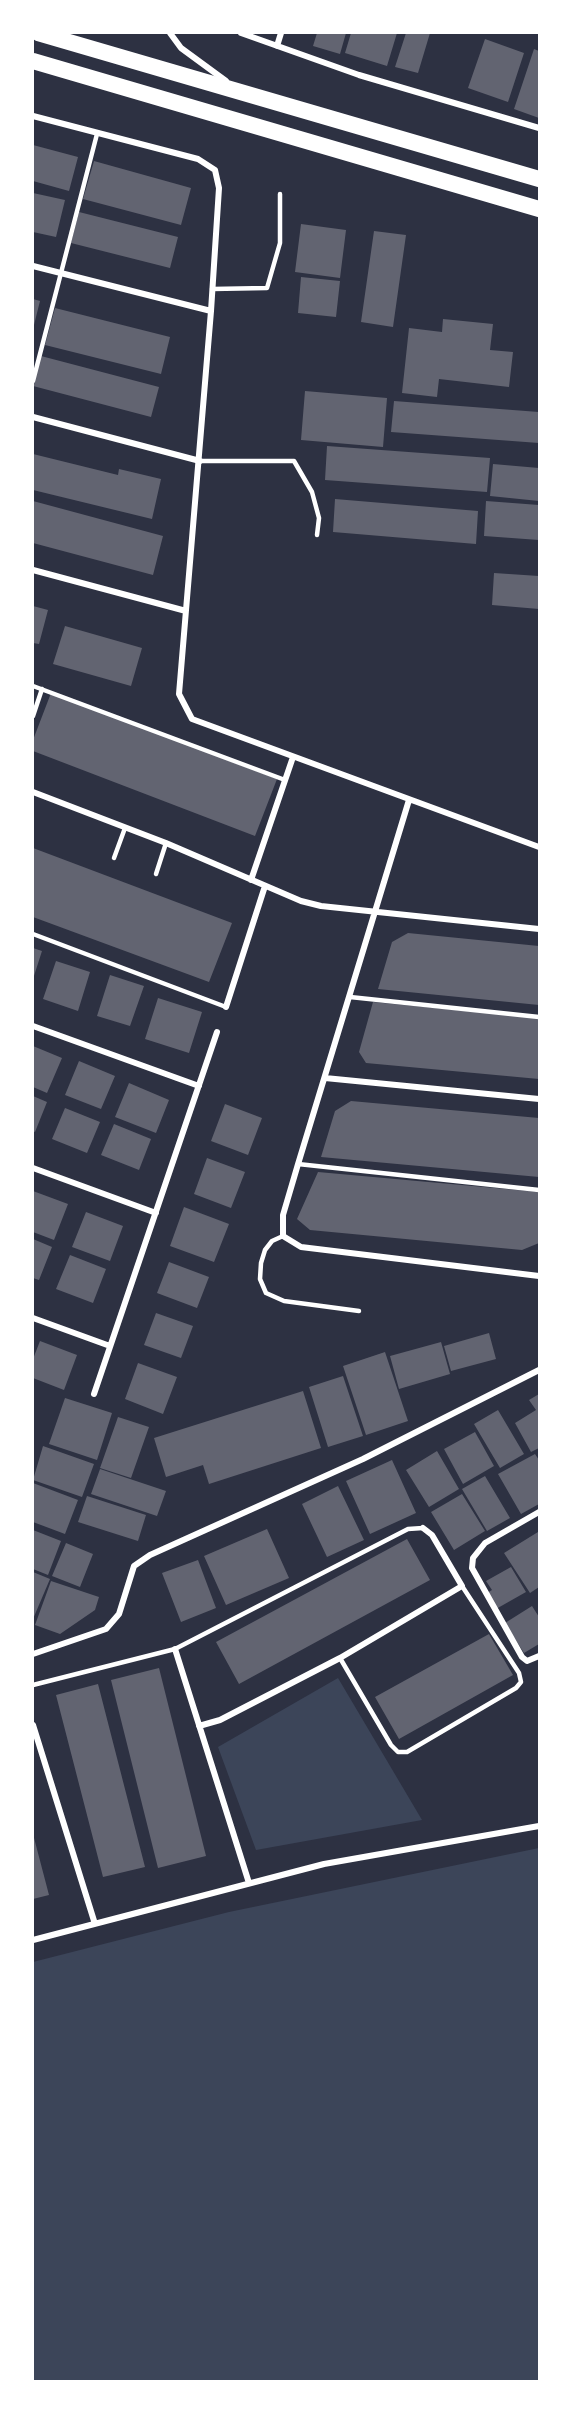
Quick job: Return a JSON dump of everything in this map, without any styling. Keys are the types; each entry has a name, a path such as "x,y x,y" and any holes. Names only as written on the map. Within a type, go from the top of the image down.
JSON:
{"highway":[{"path":"38,33 539,179"},
{"path":"33,61 539,209"}],"street":[{"path":"170,33 181,48 240,91"},
{"path":"241,33 359,75 539,128"},
{"path":"277,46 281,33"},
{"path":"33,116 198,159 215,171 219,188 212,311 179,694 192,719 539,847"},
{"path":"33,266 212,311"},
{"path":"33,417 200,461"},
{"path":"33,570 186,611"},
{"path":"251,880 293,757"},
{"path":"33,792 166,843 265,886 321,906 539,929"},
{"path":"409,800 283,1215 283,1236 301,1247 539,1276"},
{"path":"226,1007 265,886"},
{"path":"33,1026 199,1086"},
{"path":"94,1394 217,1032"},
{"path":"325,1078 539,1100"},
{"path":"33,1168 156,1213"},
{"path":"33,1318 110,1346"},
{"path":"33,1654 106,1629 119,1614 134,1566 150,1555 363,1459 539,1370"},
{"path":"539,1512 485,1543 473,1558 472,1568 522,1657 527,1661 539,1656"},
{"path":"199,1726 220,1720 340,1658 462,1586 432,1535 423,1528"},
{"path":"175,1649 249,1883"},
{"path":"33,1725 95,1924"},
{"path":"33,1940 324,1864 539,1826"}],"lane":[{"path":"33,381 97,134"},
{"path":"212,289 267,288 280,243 280,194"},
{"path":"200,461 294,461 312,492 320,518 317,535"},
{"path":"33,686 285,780"},
{"path":"33,716 42,689"},
{"path":"114,858 125,828"},
{"path":"156,874 166,843"},
{"path":"33,934 226,1007"},
{"path":"350,997 539,1017"},
{"path":"298,1164 539,1191"},
{"path":"283,1236 272,1241 263,1256 260,1279 266,1293 284,1301 358,1311"},
{"path":"33,1685 175,1649 408,1529 423,1528"},
{"path":"340,1658 391,1745 398,1752 407,1752 516,1688 521,1682 519,1673 462,1586"}],"shaded area":[{"path":"338,1678 422,1820 256,1850 218,1747"},
{"path":"539,1848 539,2381 33,2381 33,1962 229,1912"}],"building":[{"path":"317,33 346,33 340,54 313,46"},
{"path":"351,33 397,33 387,66 345,53"},
{"path":"406,33 430,33 418,73 395,67"},
{"path":"485,39 524,53 508,102 468,88"},
{"path":"534,49 539,51 539,118 514,109"},
{"path":"33,145 78,157 69,191 33,181"},
{"path":"94,161 191,188 181,225 83,199"},
{"path":"33,193 65,200 56,237 33,232"},
{"path":"79,212 178,237 170,268 71,243"},
{"path":"301,224 346,230 340,278 295,272"},
{"path":"374,231 406,235 393,327 361,322"},
{"path":"301,277 340,281 336,317 298,313"},
{"path":"33,299 40,301 34,325 33,324"},
{"path":"55,308 170,337 161,374 45,345"},
{"path":"443,319 493,324 490,350 513,352 509,387 439,379 437,397 402,393 409,328 442,332"},
{"path":"41,356 159,387 151,417 33,386"},
{"path":"305,391 387,398 383,447 301,440"},
{"path":"394,401 539,412 539,443 391,432"},
{"path":"327,446 490,458 487,492 325,480"},
{"path":"33,454 118,475 119,469 161,479 152,519 33,490"},
{"path":"493,464 539,468 539,501 490,496"},
{"path":"335,499 478,511 476,544 333,532"},
{"path":"33,501 163,536 153,575 33,543"},
{"path":"486,501 539,505 539,540 484,536"},
{"path":"494,573 539,576 539,609 492,605"},
{"path":"33,606 48,610 39,644 33,643"},
{"path":"65,626 142,648 131,686 53,664"},
{"path":"51,693 277,779 255,836 33,751 33,740"},
{"path":"33,848 232,923 209,982 33,917"},
{"path":"408,933 539,946 539,1005 378,989 392,942"},
{"path":"33,948 42,951 33,979"},
{"path":"56,961 90,972 78,1011 43,999"},
{"path":"110,975 144,986 130,1026 97,1016"},
{"path":"158,998 202,1012 189,1053 145,1039"},
{"path":"373,1002 539,1018 539,1079 366,1063 359,1052"},
{"path":"33,1046 62,1058 47,1093 33,1087"},
{"path":"79,1061 115,1076 101,1109 65,1095"},
{"path":"129,1083 169,1100 156,1133 115,1117"},
{"path":"33,1096 47,1102 35,1132 33,1131"},
{"path":"351,1101 539,1118 539,1177 321,1157 335,1111"},
{"path":"225,1104 262,1118 248,1155 211,1141"},
{"path":"65,1108 100,1122 87,1153 52,1139"},
{"path":"114,1124 151,1139 139,1170 101,1155"},
{"path":"207,1158 245,1172 231,1208 194,1194"},
{"path":"318,1172 539,1192 539,1243 522,1250 310,1230 297,1219"},
{"path":"33,1191 68,1204 54,1240 33,1232"},
{"path":"184,1207 229,1224 214,1262 170,1246"},
{"path":"86,1212 123,1226 110,1261 72,1247"},
{"path":"33,1239 52,1247 39,1280 33,1278"},
{"path":"70,1255 106,1269 93,1303 56,1289"},
{"path":"169,1262 209,1277 197,1308 157,1293"},
{"path":"156,1313 193,1326 181,1358 144,1345"},
{"path":"489,1333 496,1359 451,1371 444,1346"},
{"path":"40,1341 77,1355 64,1390 33,1378 33,1359"},
{"path":"441,1342 450,1374 399,1389 390,1356"},
{"path":"385,1352 408,1421 366,1435 343,1366"},
{"path":"138,1363 177,1377 163,1414 125,1399"},
{"path":"343,1376 363,1436 328,1447 309,1387"},
{"path":"303,1391 321,1448 209,1484 203,1465 166,1477 154,1438"},
{"path":"539,1394 539,1448 531,1452 515,1423 536,1410 529,1400"},
{"path":"65,1398 112,1413 97,1460 49,1444"},
{"path":"498,1410 524,1454 500,1468 474,1424"},
{"path":"118,1417 149,1427 131,1478 100,1468"},
{"path":"475,1432 494,1466 463,1484 444,1449"},
{"path":"43,1446 94,1464 82,1497 33,1480"},
{"path":"437,1451 459,1489 429,1507 406,1470"},
{"path":"535,1454 539,1460 539,1504 521,1514 498,1474"},
{"path":"392,1460 416,1513 370,1534 346,1481"},
{"path":"100,1469 166,1491 157,1516 91,1494"},
{"path":"485,1476 510,1518 487,1531 462,1489"},
{"path":"33,1483 78,1500 65,1534 33,1522"},
{"path":"338,1486 364,1540 327,1557 302,1504"},
{"path":"462,1494 485,1531 454,1550 431,1512"},
{"path":"87,1496 146,1515 138,1541 78,1522"},
{"path":"267,1529 289,1578 226,1605 204,1556"},
{"path":"33,1530 61,1541 48,1575 33,1569"},
{"path":"538,1532 539,1587 530,1593 504,1553"},
{"path":"407,1539 430,1580 239,1684 216,1642"},
{"path":"66,1543 93,1554 80,1587 52,1576"},
{"path":"198,1560 216,1608 181,1622 162,1573"},
{"path":"511,1567 526,1592 496,1609 487,1593 492,1590 486,1581"},
{"path":"33,1572 50,1579 33,1619"},
{"path":"51,1581 99,1597 95,1610 60,1634 35,1625"},
{"path":"532,1606 539,1617 539,1644 524,1653 505,1623"},
{"path":"489,1634 513,1675 399,1739 375,1697"},
{"path":"159,1668 206,1856 158,1868 111,1680"},
{"path":"98,1684 145,1867 103,1877 56,1695"},
{"path":"33,1834 49,1895 33,1899"}]}
